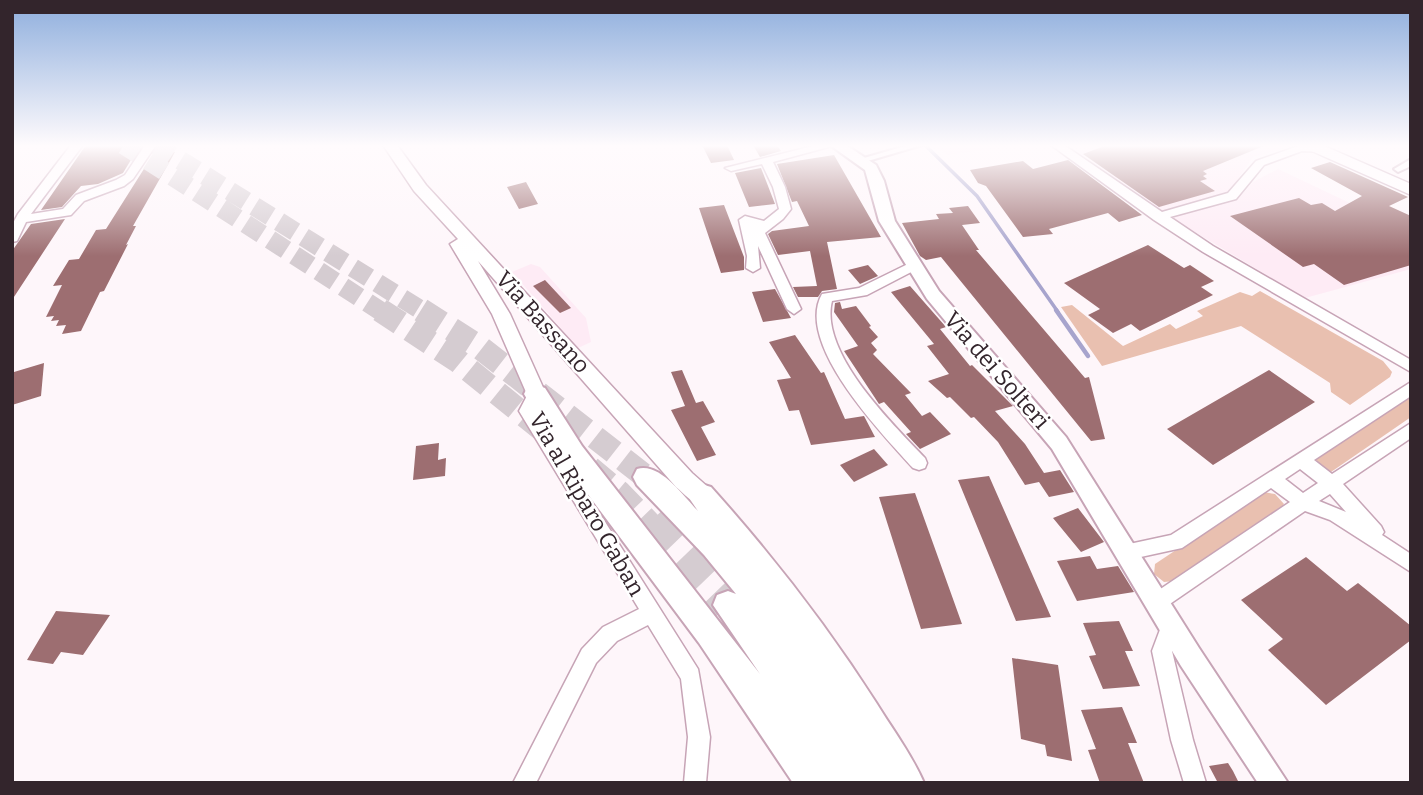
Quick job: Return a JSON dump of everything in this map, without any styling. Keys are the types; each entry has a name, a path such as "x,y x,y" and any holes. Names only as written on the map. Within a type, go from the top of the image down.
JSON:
{"highway":[{"path":"536,394 548,417 599,487 724,648 813,783"},
{"path":"646,477 713,545 755,594 854,736 883,783"},
{"path":"701,495 792,605 906,783"},
{"path":"728,605 808,714 848,783"}],"main road":[{"name":"Via Bassano","path":"416,182 684,480 701,495"},
{"path":"1393,182 1411,190"},
{"path":"420,188 482,277 536,394"}],"street":[{"path":"12,238 21,219 49,182"},
{"path":"21,219 67,212 80,198 117,182"},
{"path":"777,182 785,209 778,219 763,225 758,233 794,309"},
{"name":"Via dei Solteri","path":"876,182 887,220 914,265 948,314 1059,443 1171,626 1274,783"},
{"path":"1110,182 1158,217 1254,278 1411,368"},
{"path":"1158,217 1232,196 1244,182"},
{"path":"753,268 755,255 747,238 745,220 763,225"},
{"path":"914,265 862,292 827,297 822,307 832,354 852,390 919,463"},
{"path":"1127,552 1174,542 1411,388"},
{"name":"Via al Riparo Gaban","path":"536,394 527,411 691,676 699,737 695,783"},
{"path":"1157,602 1411,429"},
{"path":"1301,460 1332,484 1391,549"},
{"path":"1272,479 1304,503 1336,515 1411,564"},
{"name":"Via al Riparo Gaban","path":"524,783 589,656 610,634 651,613"},
{"path":"1171,626 1162,651 1182,740 1195,783"}],"shaded area":[{"path":"1120,182 1236,182 1229,192 1162,212"},
{"path":"1253,182 1306,182 1411,232 1411,269 1305,298 1170,217 1238,199"},
{"path":"531,264 540,267 586,318 591,342 578,348 512,272"},
{"path":"1260,291 1383,361 1392,372 1390,377 1350,405 1331,392 1330,383 1241,326 1102,366 1061,307 1072,305 1123,346 1170,324 1176,329 1203,316 1197,311 1240,292 1252,296"},
{"path":"1411,395 1411,417 1331,472 1325,473 1313,461"},
{"path":"1263,492 1275,494 1284,504 1282,507 1174,581 1164,582 1154,574 1155,564"}],"building":[{"path":"60,182 102,182 81,186 62,207 41,210"},
{"path":"136,182 158,182 81,331 62,334 66,325 56,326 59,320 51,321 54,316 46,317 62,285 53,286 69,260 79,259 96,230 106,229"},
{"path":"526,182 538,204 519,209 507,187"},
{"path":"739,182 766,182 775,204 749,207"},
{"path":"784,182 850,182 881,237 827,242 837,289 822,291 818,297 798,297 793,287 817,286 810,251 778,255 768,234 772,231 809,226 797,201 792,202"},
{"path":"1098,182 1142,215 1119,222 1108,213 1049,229 1053,234 1023,237 986,186 978,183"},
{"path":"1123,182 1202,182 1215,191 1159,207"},
{"path":"1337,182 1375,182 1408,197 1389,206 1411,216 1411,265 1344,285 1314,264 1303,267 1230,216 1299,198 1311,205 1322,203 1335,211 1362,196"},
{"path":"724,205 744,257 744,270 721,273 699,208"},
{"path":"968,206 980,223 962,225 979,250 976,250 1085,378 1089,377 1105,439 1091,441 941,257 926,260 920,256 902,223 939,219 936,214 953,213 949,208"},
{"path":"65,219 12,300 12,251 31,224"},
{"path":"1148,245 1184,268 1190,265 1214,281 1201,287 1213,295 1140,331 1131,324 1113,333 1088,315 1100,309 1064,283"},
{"path":"868,265 878,276 860,284 848,270"},
{"path":"545,280 571,308 560,313 533,286"},
{"path":"910,286 946,327 940,329 970,366 1013,406 995,411 1025,444 1044,473 1060,470 1074,492 1049,497 1039,482 1025,485 998,442 974,417 971,418 950,397 947,398 928,381 949,374 927,346 934,344 891,292"},
{"path":"775,289 791,318 763,322 752,292"},
{"path":"840,302 842,309 856,306 871,326 869,327 878,337 871,343 877,350 873,354 911,393 905,395 922,416 930,412 951,434 920,449 906,434 911,432 884,402 879,404 844,351 858,346 834,312 835,303"},
{"path":"795,335 821,373 824,372 845,419 864,416 875,437 811,445 799,410 789,411 777,380 791,378 769,342"},
{"path":"44,363 41,396 12,405 14,372"},
{"path":"682,370 696,403 703,401 715,422 701,427 716,455 697,461 671,410 685,406 671,372"},
{"path":"1269,370 1315,402 1213,465 1167,429"},
{"path":"439,443 438,460 446,458 445,476 413,480 416,446"},
{"path":"874,449 888,465 854,482 840,465"},
{"path":"989,476 1051,617 1016,621 958,480"},
{"path":"915,493 962,624 921,629 879,497"},
{"path":"1078,508 1104,542 1081,552 1053,518"},
{"path":"1090,556 1097,569 1118,566 1134,592 1077,601 1057,561"},
{"path":"1306,557 1347,591 1358,583 1411,626 1411,640 1326,705 1268,650 1283,639 1241,600"},
{"path":"56,611 110,615 83,655 61,652 53,664 27,660"},
{"path":"1119,621 1133,651 1125,651 1140,686 1103,689 1089,656 1096,655 1083,623"},
{"path":"1012,658 1058,665 1072,761 1047,756 1045,745 1021,739"},
{"path":"1122,707 1137,743 1128,743 1144,783 1100,783 1088,750 1096,749 1081,710"},
{"path":"1228,763 1239,783 1218,783 1209,766"}],"waterway":[{"path":"963,182 977,196 1058,312"},
{"path":"1056,310 1088,356"}],"tunnel":[{"path":"181,182 382,312"},
{"path":"216,182 424,312"},
{"path":"380,310 458,361 545,432"},
{"path":"421,310 478,346 646,477"},
{"path":"590,468 620,493 651,525"},
{"path":"649,523 728,605"}]}
